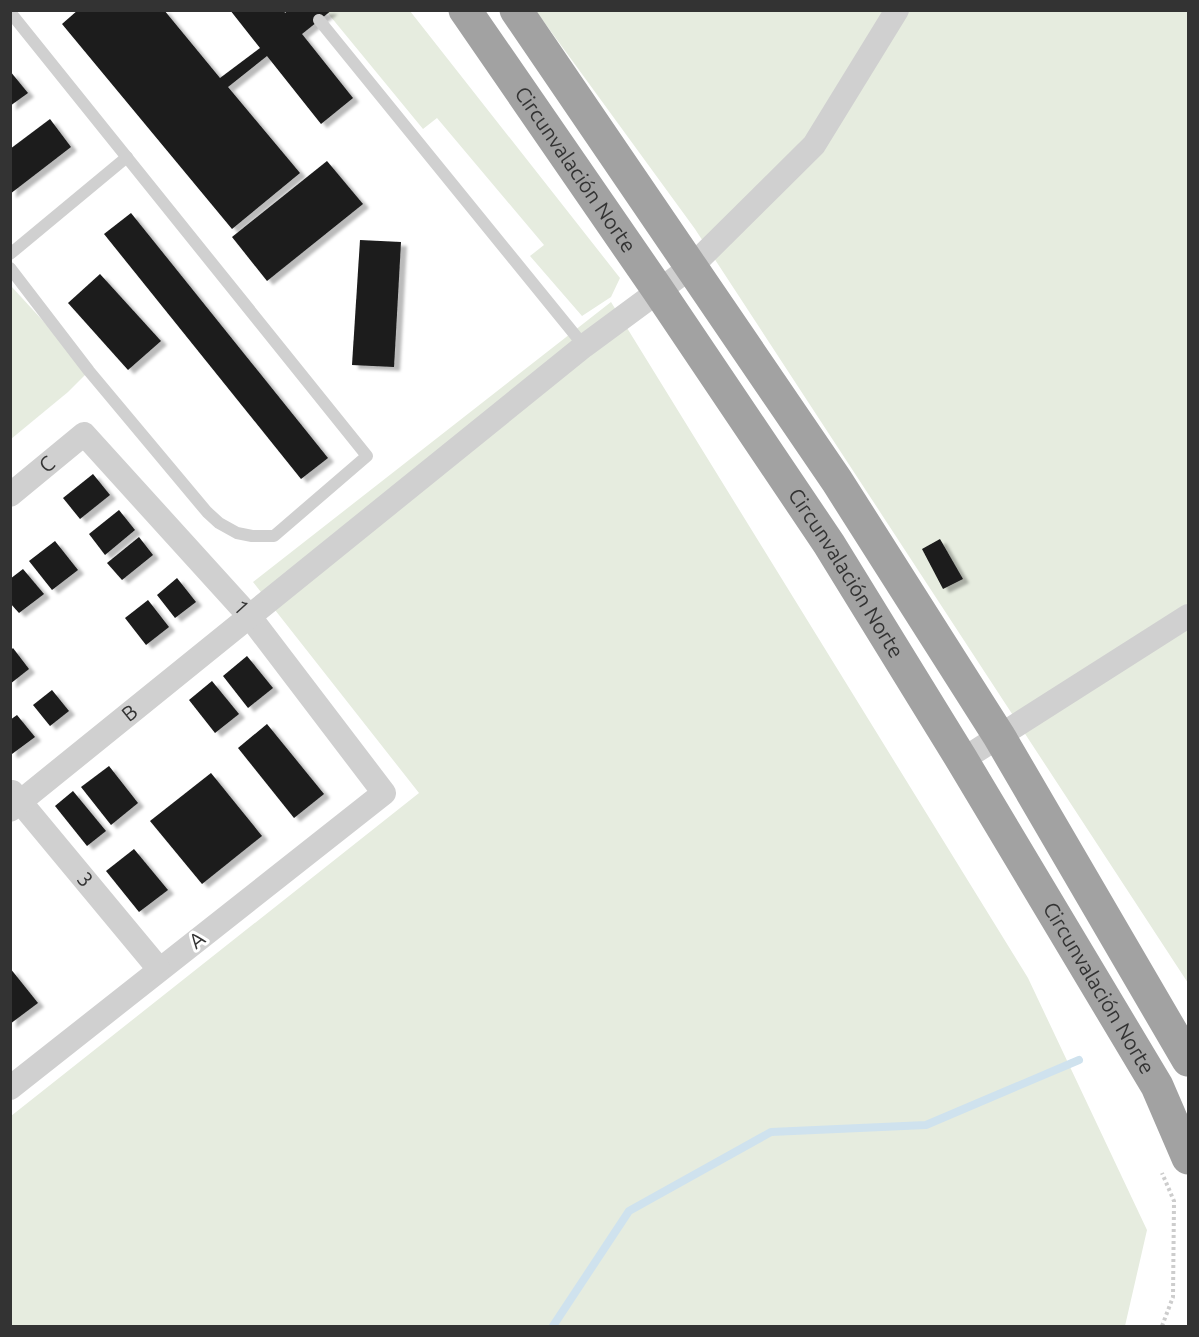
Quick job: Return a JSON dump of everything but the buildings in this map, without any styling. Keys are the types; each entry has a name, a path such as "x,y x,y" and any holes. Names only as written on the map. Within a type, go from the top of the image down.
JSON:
{"highway":[{"name":"Circunvalación Norte","path":"465,10 829,544 962,760 1157,1086 1188,1158"},
{"name":"Circunvalación Norte","path":"516,10 837,481 999,736 1188,1059"}],"street":[{"name":"B","path":"14,801 250,617 584,346 692,267 814,145 897,10"},
{"name":"1","path":"84,434 250,617 384,793"},
{"name":"C","path":"10,495 84,434"},
{"path":"962,760 1188,616"},
{"name":"A","path":"10,1088 384,793"},
{"name":"3","path":"14,801 159,969"}],"lane":[{"path":"10,12 368,456 274,536 237,533 219,523 207,512 89,371 10,268"},
{"path":"319,20 584,346"},
{"path":"10,254 127,157"}],"shaded area":[{"path":"326,11 410,11 620,278 611,297 582,316 530,256 544,245 437,118 423,129"},
{"path":"536,11 1188,11 1188,983 695,229"},
{"path":"11,286 89,371 68,392 11,439"},
{"path":"611,302 1028,978 1147,1230 1125,1326 11,1326 11,1116 419,793 253,582"}],"waterway":[{"path":"553,1326 629,1211 771,1132 926,1125 1079,1060"}]}
